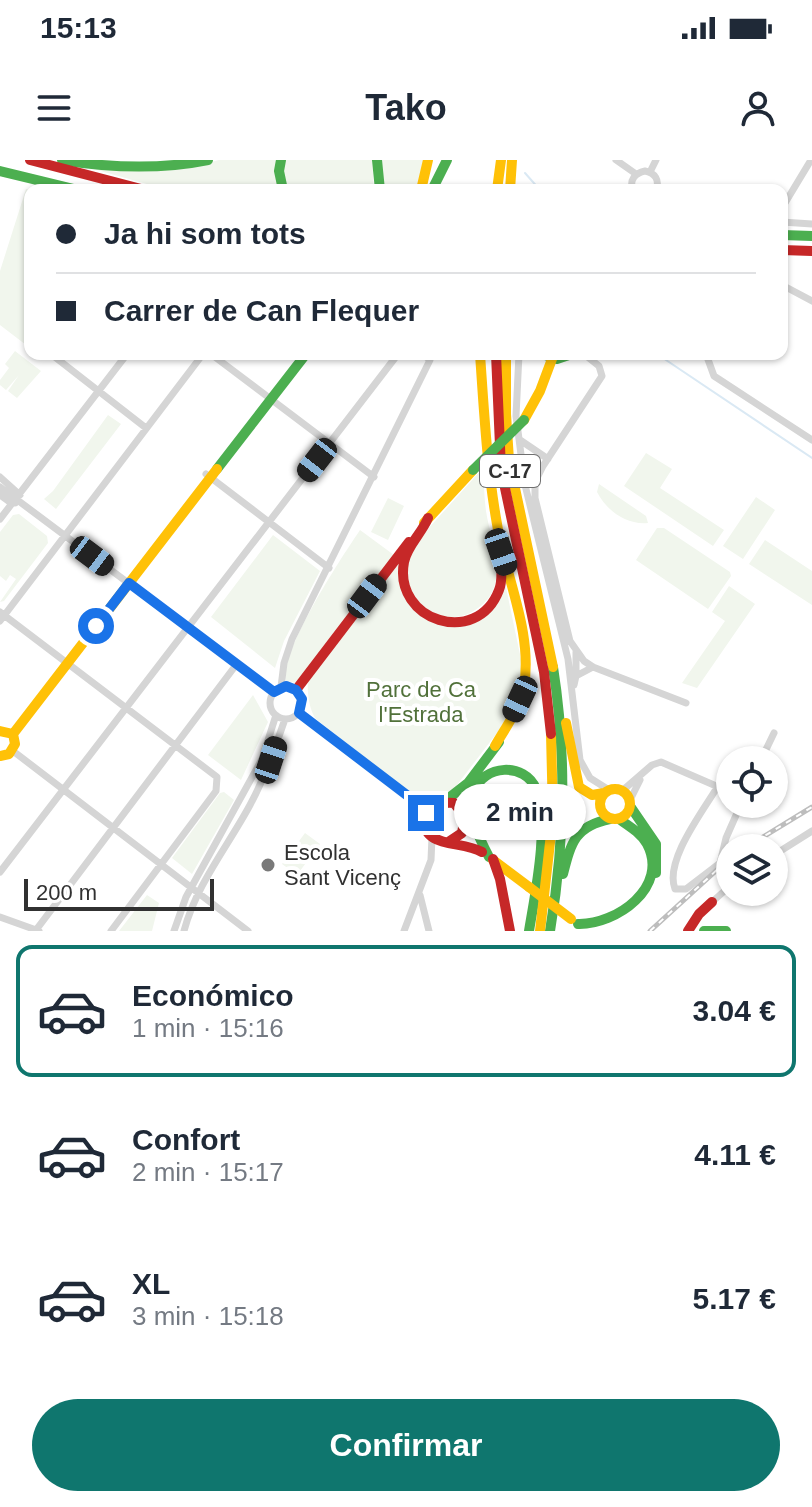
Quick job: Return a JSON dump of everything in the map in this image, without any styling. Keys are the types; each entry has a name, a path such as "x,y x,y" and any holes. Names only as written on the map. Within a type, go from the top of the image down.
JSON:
{"main road":[{"path":"30,160 122,184"},
{"path":"62,160 144,169 208,160"},
{"path":"281,160 282,184"},
{"path":"377,160 379,184"},
{"path":"422,184 428,160"},
{"path":"435,184 447,160"},
{"path":"498,184 501,160"},
{"path":"511,184 517,161"},
{"path":"517,161 517,184"},
{"path":"5,172 54,184"},
{"path":"788,235 812,236"},
{"path":"788,250 812,251"},
{"path":"268,398 293,360"},
{"path":"0,756 13,751 15,744 7,732 66,662 268,398 301,360"},
{"path":"480,360 490,485 525,667 520,699 495,746"},
{"name":"C-17","path":"496,360 501,468 548,699 553,775 550,861 540,931"},
{"name":"C-17","path":"506,360 506,424 511,474 557,696 562,805 550,931"},
{"path":"296,690 428,518 524,420 540,391 546,360"},
{"path":"428,518 424,529 410,546 403,564 406,593 415,608 429,618 442,623 463,623 490,606 499,590 501,552"},
{"path":"533,616 533,667 528,693 511,727 453,798 435,806 425,828 432,837 442,842 464,844 488,856 578,925 593,926 613,919 638,898 650,866 649,849 640,834 600,809 599,802 607,792"},
{"path":"557,696 567,726 577,783 587,793 622,791 656,844 656,872 643,902 614,928"},
{"path":"510,931 500,879 476,828 473,801 475,789 488,773 503,769 516,771 532,783 540,811 536,884 529,931"},
{"path":"435,806 454,803 465,817 460,836 450,841"},
{"path":"555,900 570,849 580,830 595,821 614,819 628,813 630,803"},
{"path":"464,829 488,856"},
{"path":"688,931 712,902"},
{"path":"704,931 726,931"}],"street":[{"path":"616,160 636,174 650,172"},
{"path":"650,172 656,160"},
{"path":"788,198 811,160"},
{"path":"650,172 657,184"},
{"path":"632,184 636,174"},
{"path":"788,222 812,224"},
{"path":"788,288 812,301"},
{"path":"58,360 146,428"},
{"path":"0,519 122,360"},
{"path":"111,931 216,791 217,777 2,616 198,360"},
{"path":"219,360 374,477"},
{"path":"0,872 393,360"},
{"path":"299,713 285,719 276,715 270,704 278,690 292,639 374,477 425,360"},
{"path":"519,360 516,416 525,485 568,659 581,766 607,792"},
{"path":"592,360 599,366 602,376 535,482 535,498 570,641 576,652 593,667 686,703"},
{"path":"708,360 714,376 812,440"},
{"path":"519,439 548,459"},
{"path":"208,476 329,568"},
{"path":"0,477 17,499"},
{"path":"0,487 236,665 278,690 296,690 302,699 299,713"},
{"path":"0,495 17,499"},
{"path":"572,691 576,676 576,652"},
{"path":"0,917 37,930 236,665"},
{"path":"576,676 593,667"},
{"path":"299,713 408,796 435,806"},
{"path":"174,931 179,910 252,782 276,715"},
{"path":"184,931 190,909 251,803 271,760 285,719"},
{"path":"768,746 774,733"},
{"path":"13,751 248,931"},
{"path":"622,791 652,765 661,762 716,785"},
{"path":"630,803 645,771"},
{"path":"716,789 676,857 675,889 686,889 720,863 735,818"},
{"path":"788,846 812,831"},
{"path":"404,931 431,860 432,837"},
{"path":"420,893 429,931"},
{"path":"712,902 716,898"},
{"path":"10,931 15,922"}],"green space":[{"path":"219,160 278,160 279,184 147,184 90,168 184,169"},
{"path":"285,160 372,160 374,184 286,184"},
{"path":"380,160 426,160 419,184 382,184"},
{"path":"24,195 24,343 0,325 0,271"},
{"path":"15,351 41,371 17,398 8,391 19,375 6,390 0,385 9,368 5,364"},
{"path":"108,415 121,424 56,509 44,499"},
{"path":"646,453 672,469 660,488 724,530 713,546 624,486"},
{"path":"483,468 486,511 496,563 494,588 488,599 470,613 455,617 438,615 418,601 403,580 408,551"},
{"path":"599,484 646,516 648,523 632,522 612,511 597,492"},
{"path":"756,497 775,510 743,559 723,546"},
{"path":"388,498 404,506 388,540 371,532"},
{"path":"19,514 47,536 48,543 4,601 0,602 16,579 10,575 6,581 0,576 0,532 13,515"},
{"path":"657,528 664,528 730,572 731,576 708,609 636,560"},
{"path":"360,530 394,555 296,683 286,681 286,668 301,628"},
{"path":"273,535 320,571 284,641 275,668 211,617"},
{"path":"765,540 812,571 812,605 749,564"},
{"name":"Parc de Ca l'Estrada","path":"398,561 424,617 479,619 505,583 522,664 515,699 500,729 450,794 428,800 414,796 316,719 308,695 308,681"},
{"path":"729,586 755,604 697,688 682,683 725,621 712,612"},
{"path":"253,695 268,722 241,780 208,755"},
{"path":"224,792 234,800 192,874 172,858 220,793"},
{"path":"305,833 320,844 297,875 282,864"},
{"path":"147,895 159,903 152,931 119,931"}],"waterway":[{"path":"525,173 535,184"},
{"path":"666,360 812,458"}],"railway":[{"path":"768,834 812,807"},
{"path":"650,931 716,871"}],"traffic: fast":[{"path":"62,160 135,167 208,160"},
{"path":"281,160 282,184"},
{"path":"377,160 379,184"},
{"path":"435,184 447,160"},
{"path":"0,171 53,184"},
{"path":"788,235 812,236"},
{"path":"217,469 301,360"},
{"path":"473,470 524,420"},
{"path":"550,931 559,865 562,799 561,733 553,667"},
{"path":"445,801 468,783 499,742"},
{"path":"489,857 473,817 474,792 486,776 495,772 504,770 523,774 536,789 542,821 540,859 529,931"},
{"path":"630,806 656,844 656,873"},
{"path":"563,874 576,838 589,826 610,819"},
{"path":"578,924 593,923 623,910 645,888 651,875 652,860 647,844 619,819"},
{"path":"704,931 726,931"}],"traffic: slow":[{"path":"422,184 428,160"},
{"path":"498,184 501,160"},
{"path":"510,184 512,160"},
{"path":"480,360 494,503 522,625 526,666 519,702 495,746"},
{"path":"506,360 509,460 553,667"},
{"path":"524,420 540,391 552,360"},
{"path":"13,734 217,469"},
{"path":"424,523 473,470"},
{"path":"566,723 579,787 592,795 604,793"},
{"path":"0,731 13,734 15,744 9,754 0,756"},
{"path":"540,931 553,816 551,734"},
{"path":"615,789 626,793 630,804 626,815 615,819 604,815 600,804 604,793 615,789"},
{"path":"493,860 529,887"},
{"path":"529,887 571,919"}],"traffic: jam":[{"path":"30,160 122,184"},
{"path":"788,250 812,251"},
{"path":"496,360 501,469 544,672 551,734"},
{"path":"428,518 404,562 404,583 411,599 423,612 439,620 456,622 473,618 488,608 499,590 501,559"},
{"path":"296,690 409,542"},
{"path":"450,841 462,833 465,817 454,803 432,807 424,818 430,835 482,852"},
{"path":"493,859 510,931"},
{"path":"688,931 712,902"}],"place":[{"name":"Escola Sant Vicenç","path":"268,865"}],"route":[{"path":"96,626 129,583 274,692 286,686 296,690 302,699 299,713 426,813"}]}
